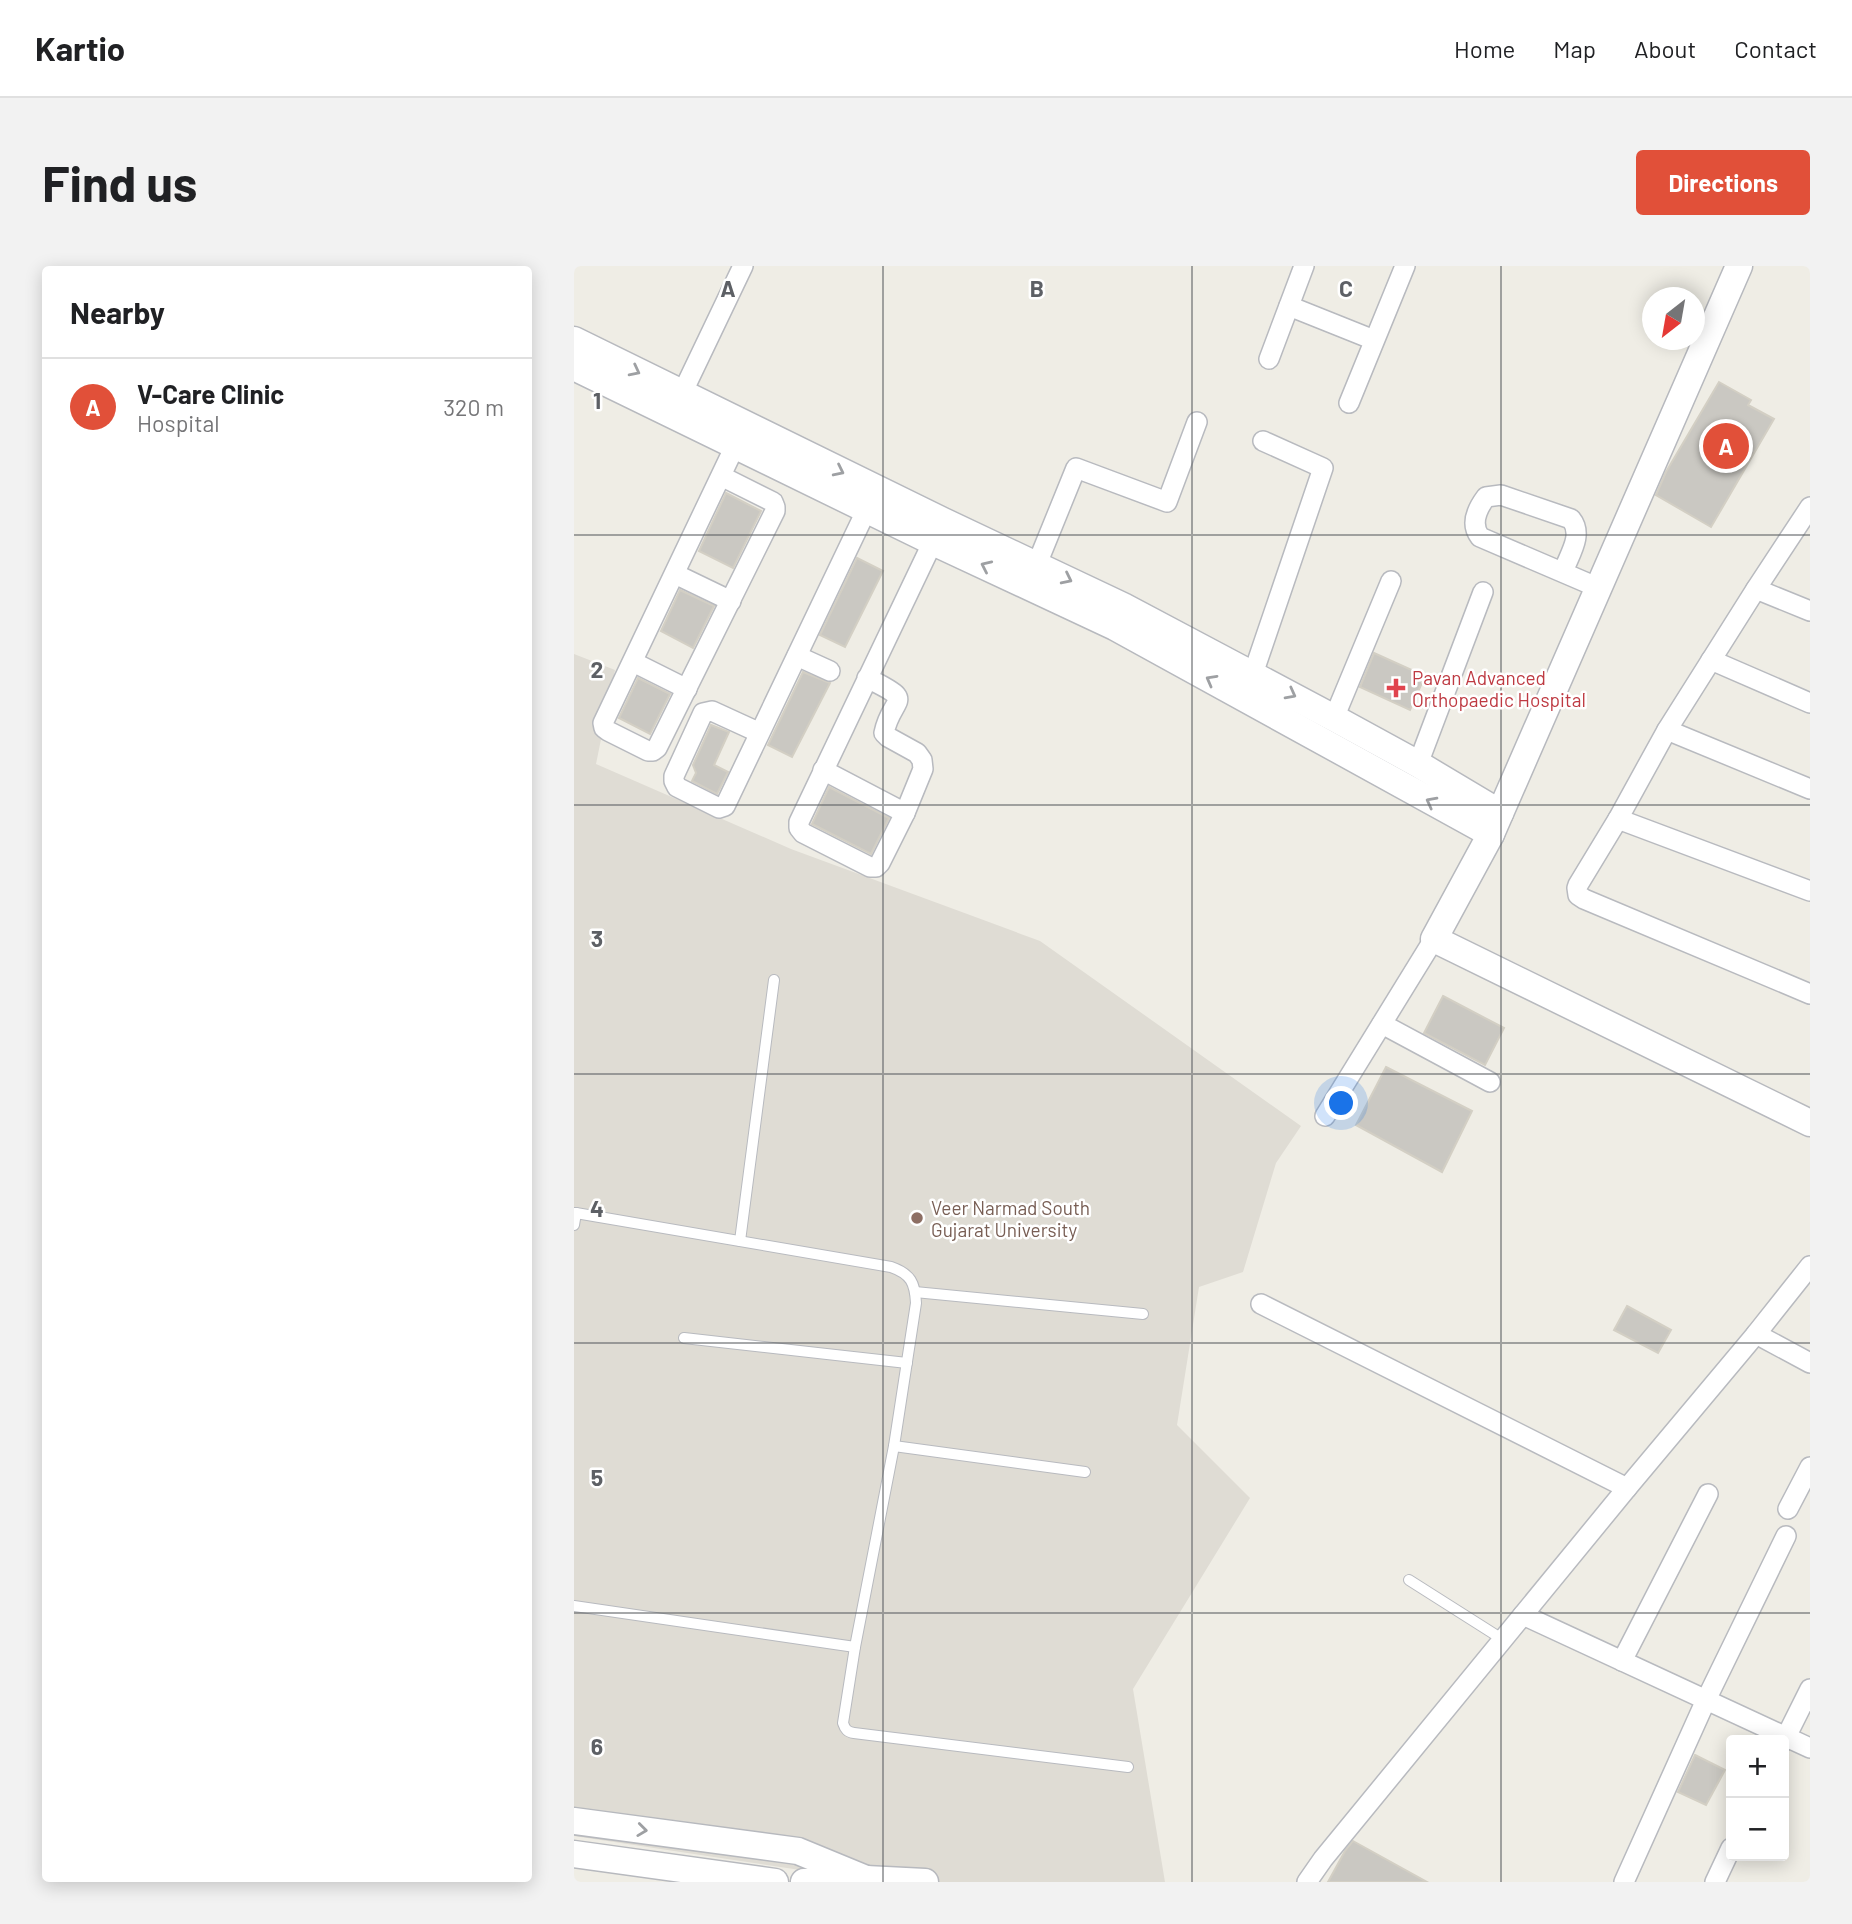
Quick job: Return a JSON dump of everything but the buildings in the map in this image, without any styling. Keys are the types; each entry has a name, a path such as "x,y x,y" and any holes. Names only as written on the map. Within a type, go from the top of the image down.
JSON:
{"street":[{"path":"676,405 744,266"},
{"path":"1269,359 1304,266"},
{"path":"1349,403 1405,266"},
{"path":"1325,1116 1434,939 1496,824 1739,266"},
{"path":"1289,306 1374,340"},
{"path":"574,340 736,446 867,509 1037,564 1253,674 1418,764 1496,824"},
{"path":"574,367 676,405 938,531 1115,627 1496,824"},
{"path":"1037,564 1076,468 1167,502 1197,422"},
{"path":"1253,674 1323,468 1263,441"},
{"path":"721,476 773,502 775,511 657,748 648,751 604,728 603,723 633,662 721,476 736,446"},
{"path":"1563,572 1577,535 1577,526 1571,519 1501,495 1486,497 1475,520 1474,530 1480,537 1599,588"},
{"path":"1810,507 1667,730 1577,888 1578,895 1584,899 1810,994"},
{"path":"760,733 712,711 703,713 674,776 677,787 722,808 760,733 867,509"},
{"path":"867,678 893,691 898,697 884,733 917,753 922,760 923,769 905,813 876,867 870,867 803,833 799,822 823,769 938,531"},
{"path":"675,574 731,601"},
{"path":"1334,718 1391,581"},
{"path":"1756,589 1810,611"},
{"path":"1418,764 1483,592"},
{"path":"797,656 830,671"},
{"path":"1711,660 1810,703"},
{"path":"633,662 687,689"},
{"path":"1667,730 1810,789"},
{"path":"823,769 905,813"},
{"path":"1618,819 1810,891"},
{"path":"1434,939 1810,1123"},
{"path":"1382,1024 1490,1082"},
{"path":"1307,1882 1502,1639 1810,1266"},
{"path":"1261,1304 1627,1488"},
{"path":"1756,1334 1810,1363"},
{"path":"1788,1509 1810,1467"},
{"path":"1622,1661 1709,1494"},
{"path":"1624,1882 1706,1700 1786,1536"},
{"path":"1523,1615 1777,1735"},
{"path":"1787,1735 1810,1689"},
{"path":"1789,1740 1810,1748"},
{"path":"574,1821 798,1851 866,1879"},
{"path":"574,1854 775,1882"},
{"path":"1715,1882 1726,1859"},
{"path":"804,1882 866,1879 925,1882"}],"lane":[{"path":"740,1241 774,980"},
{"path":"574,1225 575,1213 902,1270 912,1280 915,1303 894,1446 855,1647 844,1728 849,1732 1128,1767"},
{"path":"915,1292 1143,1314"},
{"path":"684,1338 907,1363"},
{"path":"894,1446 1085,1472"},
{"path":"1409,1580 1502,1639"},
{"path":"574,1606 855,1647"}],"shaded area":[{"name":"Veer Narmad South Gujarat University","path":"574,654 615,670 596,764 791,849 1040,941 1301,1126 1276,1163 1243,1272 1199,1287 1177,1425 1250,1498 1133,1689 1165,1882 880,1882 574,1836"}],"place":[{"name":"V-Care Clinic","path":"1726,446"},
{"name":"Pavan Advanced Orthopaedic Hospital","path":"1396,688"},
{"name":"Veer Narmad South Gujarat University","path":"917,1218"}]}
